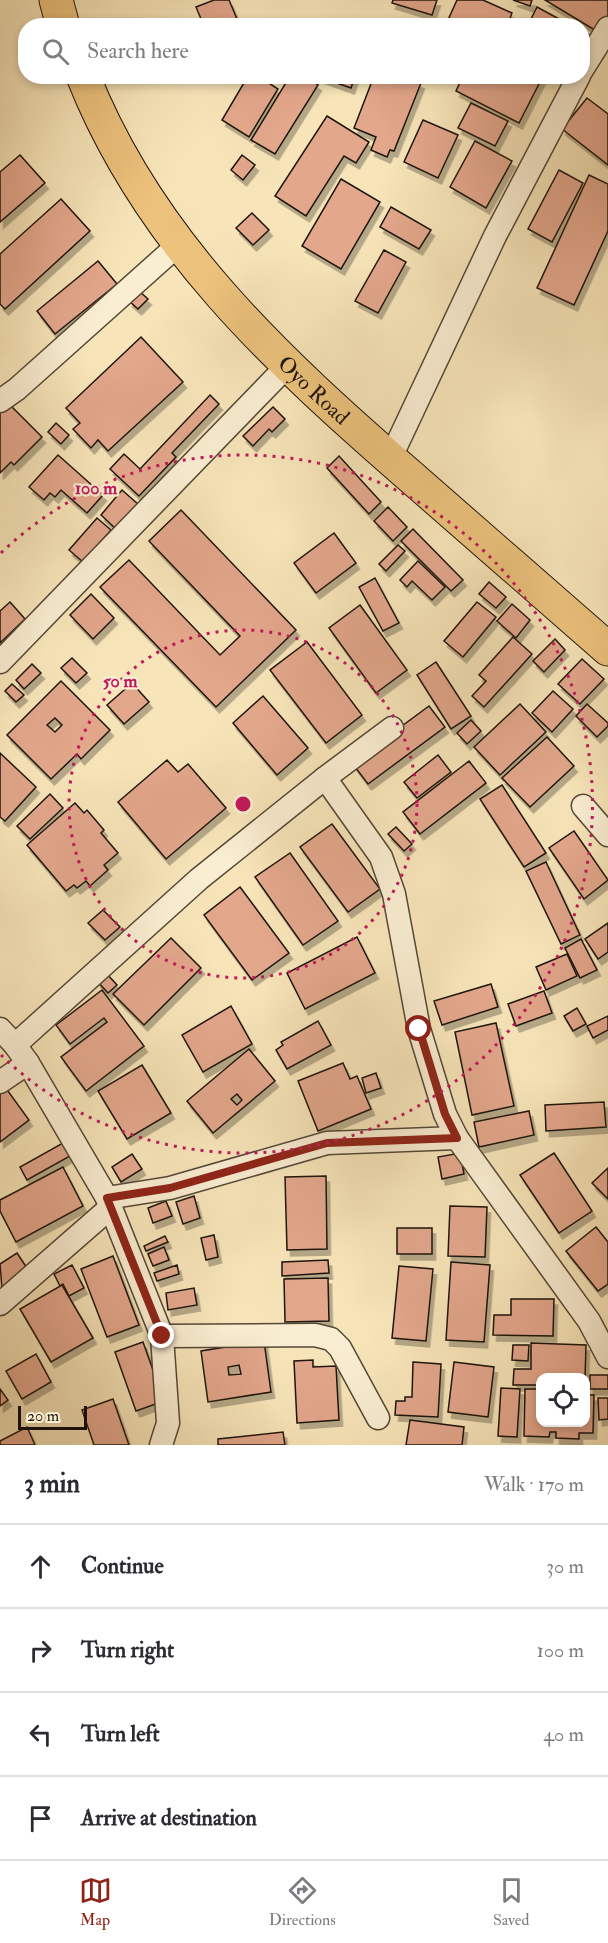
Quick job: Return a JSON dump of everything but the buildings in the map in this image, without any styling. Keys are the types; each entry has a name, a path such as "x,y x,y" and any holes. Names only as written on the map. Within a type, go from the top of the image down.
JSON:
{"highway":[{"path":"56,0 61,18"},
{"name":"Oyo Road","path":"86,84 94,104 133,178 178,245 233,310 390,459 608,649"}],"street":[{"path":"590,57 608,28"},
{"path":"390,459 495,236 575,84"},
{"path":"0,401 17,389 178,245"},
{"path":"0,662 288,364"},
{"path":"0,1082 14,1046 199,879 325,778 392,728"},
{"path":"325,778 381,857 394,894 419,1029 445,1114 457,1138 589,1321 608,1357"},
{"path":"583,806 608,835"},
{"path":"14,1046 109,1202 162,1336 168,1423 161,1445"},
{"path":"0,1304 109,1202 170,1188 327,1143 457,1138"},
{"path":"162,1336 315,1335 331,1339 340,1348 378,1418"}],"route":[{"path":"162,1336 107,1198 170,1188 327,1143 457,1138 445,1114 419,1029"}]}
